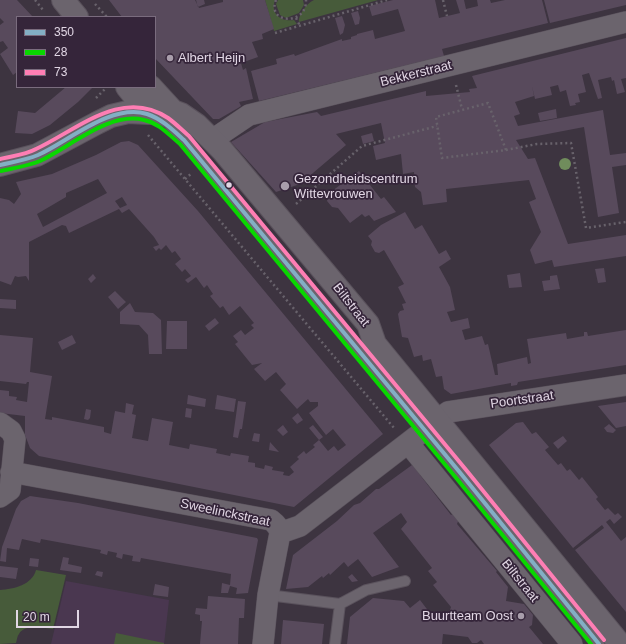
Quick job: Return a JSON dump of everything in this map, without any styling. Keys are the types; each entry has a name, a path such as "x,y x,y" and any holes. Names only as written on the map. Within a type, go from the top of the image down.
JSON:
{"street":[{"path":"63,0 76,16"},
{"name":"Bekkerstraat","path":"212,140 249,115 626,22"},
{"name":"Biltstraat","path":"127,88 138,112"},
{"name":"Biltstraat","path":"152,88 173,111 197,125 212,140 368,324 375,344 431,425 620,644"},
{"path":"0,165 37,155 111,116 138,112 173,111"},
{"name":"Poortstraat","path":"431,425 448,412 626,385"},
{"path":"0,423 11,431 15,440 10,490 0,497"},
{"name":"Sweelinckstraat","path":"12,472 270,520 279,528 280,533 300,526 431,425"},
{"name":"Biltstraat","path":"408,443 572,644"},
{"path":"263,644 268,595 280,533"}],"lane":[{"name":"Biltstraat","path":"138,112 168,123 184,140 431,425 599,644"},
{"path":"268,595 340,604 366,590 405,581"},
{"path":"335,644 340,604"}],"path":[{"path":"92,0 106,16"},
{"path":"276,0 275,6 279,16 288,20 296,18 307,0"},
{"path":"275,33 387,0"},
{"path":"444,0 447,16"},
{"path":"296,18 300,26"},
{"path":"457,91 462,110"},
{"path":"506,150 488,103 436,116 442,158 506,150 537,144 571,143 586,228 626,222"},
{"path":"138,112 408,443"},
{"path":"280,220 362,146 437,126"}],"shaded area":[{"path":"66,581 169,600 164,644 51,644"}],"green space":[{"path":"265,0 275,0 275,13 285,20 294,20 297,24 274,31"},
{"path":"278,0 303,0 304,5 299,13 286,18 280,15 276,4"},
{"path":"314,0 378,0 299,22 300,16 304,10"},
{"path":"36,570 66,575 53,629 34,627 25,629 18,635 16,643 0,644 0,590 11,589 27,583 34,575"},
{"path":"116,633 164,643 164,644 114,644"}],"building":[{"path":"0,0 17,0 32,16 16,16 16,73 13,75 0,54 8,48 3,41 0,42 0,25 4,22 0,18"},
{"path":"109,0 195,0 199,8 223,2 223,0 265,0 274,29 262,34 263,39 252,42 258,57 241,63 243,70 246,68 253,99 239,102 241,106 238,108 219,119 213,119 156,59 156,16 121,16"},
{"path":"196,0 204,0 205,4 198,7"},
{"path":"393,0 435,0 439,18 460,13 456,0 464,0 466,9 478,6 477,0 490,0 491,3 505,0 542,0 548,23 442,49 444,56 259,101 251,71 277,64 276,59 294,54 295,56 342,39 342,41 351,39 351,37 357,34 373,30 375,39 405,31 398,9 372,16 369,6"},
{"path":"544,0 626,0 626,5 550,23"},
{"path":"358,11 360,18 359,24 355,25 351,13"},
{"path":"342,16 345,25 343,33 340,35 335,18"},
{"path":"626,38 626,78 621,79 625,92 617,94 614,80 612,81 611,77 598,80 602,98 598,99 589,73 582,75 586,92 578,94 580,102 575,103 576,105 570,106 566,90 560,92 558,85 550,87 552,95 535,99 532,86 534,96 515,102 520,114 514,116 518,126 603,110 610,155 626,153 626,165 612,167 619,213 598,217 584,127 516,140 528,159 535,158 568,244 626,235 626,256 554,267 552,260 535,264 530,250 541,232 529,202 536,199 529,180 446,189 447,202 423,205 421,192 415,187 414,172 403,174 401,154 376,160 373,146 385,143 381,123 336,134 346,145 300,184 276,192 231,142 265,122 317,112 321,116 426,91 426,96 470,92 469,89 477,88 472,76"},
{"path":"65,88 92,88 78,102 50,125 32,134 15,133 18,111 35,113"},
{"path":"556,109 557,118 540,121 538,113"},
{"path":"372,133 374,141 363,144 361,136"},
{"path":"129,141 138,145 198,211 383,434 294,507 39,456 30,448 25,435 25,416 0,413 0,390 9,391 9,396 17,397 16,400 27,402 29,382 26,384 0,381 0,335 33,338 30,372 52,376 45,419 52,420 52,417 104,427 104,432 111,434 115,411 125,413 126,403 134,405 132,414 136,415 132,438 148,441 152,418 173,422 169,445 189,449 190,444 217,449 216,453 230,456 231,453 249,456 248,462 255,463 255,467 264,469 265,465 273,467 272,470 284,472 283,475 289,476 294,472 290,467 299,459 297,457 304,451 306,454 315,447 313,445 319,440 328,451 334,446 338,451 346,445 333,429 326,435 309,413 318,406 318,402 310,402 308,399 297,409 280,390 286,384 276,372 265,381 254,369 262,363 252,365 235,344 238,342 233,336 241,330 245,335 254,328 251,325 254,323 240,306 229,315 223,306 220,308 210,296 213,294 207,285 204,288 196,277 188,283 185,280 191,276 185,269 182,272 175,264 181,259 175,251 172,253 166,245 161,250 159,248 156,251 153,247 159,245 154,237 129,209 122,213 119,209 69,233 66,226 62,225 29,242 29,281 26,276 15,276 11,285 0,281 0,198 9,200 14,204 21,194 16,182 52,174 96,155 121,142","holes":["98,179 107,193 43,227 37,214 66,197 66,193","122,197 127,205 120,208 115,201"]},
{"path":"359,171 381,199 384,197 396,212 374,221 369,215 365,217 362,214 350,223 338,208 332,207 327,201 328,194"},
{"path":"405,212 415,229 422,225 439,254 446,250 451,259 439,267 450,287 455,310 447,312 451,322 468,318 470,328 462,330 465,340 482,336 485,345 488,344 495,375 498,375 497,364 527,357 528,364 531,363 527,339 566,333 567,339 584,336 584,332 587,332 588,336 626,330 626,365 518,382 517,385 511,386 511,383 451,394 444,389 442,376 436,377 431,359 423,361 422,355 414,357 408,338 402,337 398,314 400,311 404,310 402,304 406,303 398,287 404,284 384,250 379,253 375,252 371,245 372,241 368,236 381,225"},
{"path":"604,268 606,282 598,283 595,269"},
{"path":"520,273 522,287 509,288 507,275"},
{"path":"93,274 96,278 91,283 88,279"},
{"path":"557,275 560,289 544,291 542,281 550,280 550,276"},
{"path":"115,291 126,302 118,309 108,297"},
{"path":"0,299 16,300 16,309 0,308"},
{"path":"130,303 135,312 153,313 161,320 162,354 149,354 148,335 139,325 120,324 120,312"},
{"path":"215,318 219,323 209,331 205,326"},
{"path":"167,321 187,321 187,349 166,349"},
{"path":"72,335 76,343 62,350 58,342"},
{"path":"188,395 206,399 205,407 187,404"},
{"path":"217,395 236,399 234,412 215,409"},
{"path":"238,401 246,402 242,429 240,429 238,438 233,437"},
{"path":"626,402 626,426 616,428 598,406"},
{"path":"186,408 192,409 191,418 185,417"},
{"path":"86,409 91,410 90,418 88,420 84,419"},
{"path":"298,413 303,420 297,424 292,418"},
{"path":"523,422 532,434 536,432 549,447 545,450 558,465 561,463 567,471 570,469 579,480 582,477 598,497 596,499 605,510 608,508 615,515 618,513 622,517 614,524 610,519 606,522 621,541 626,537 626,612 575,550 604,528 602,525 573,548 489,445 516,423"},
{"path":"609,424 616,430 613,433 607,432 604,428"},
{"path":"283,425 288,432 283,436 277,430"},
{"path":"313,425 323,437 319,440 309,428"},
{"path":"254,433 260,434 259,442 252,441"},
{"path":"563,436 567,441 558,449 553,443"},
{"path":"270,442 279,452 269,450"},
{"path":"412,465 420,472 420,475 451,515 454,513 459,519 457,524 497,571 496,572 508,587 506,601 524,604 533,615 532,625 529,627 543,644 484,644 481,640 477,643 472,643 468,637 443,634 442,644 347,644 350,617 373,598 404,601 410,608 420,600 436,621 450,610 451,607 433,585 437,582 428,571 432,568 401,529 407,522 401,513 373,533 399,567 372,577 358,559 348,567 344,562 330,575 329,573 323,578 322,576 308,587 286,589 293,555 337,521 354,505 360,503 376,489 379,489"},
{"path":"30,496 78,503 257,538 258,540 248,593 236,594 237,588 230,586 228,593 221,593 222,583 230,585 231,574 141,558 140,562 132,561 133,556 123,554 122,559 116,557 117,553 108,551 107,555 100,553 101,550 41,539 40,543 22,539 19,550 7,548 6,562 0,561 2,547 16,509 21,501"},
{"path":"63,557 69,558 68,564 82,567 81,573 60,570"},
{"path":"30,558 39,559 38,567 29,566"},
{"path":"0,566 18,568 16,579 0,577"},
{"path":"97,571 103,572 102,577 95,575"},
{"path":"352,574 358,581 352,582 348,577"},
{"path":"155,584 169,587 168,597 153,595"},
{"path":"208,596 245,599 244,618 239,618 238,644 200,644 202,621 200,621 200,615 195,614 196,608 207,609"},
{"path":"283,620 324,624 322,644 281,644"}],"transit line":[{"name":"73","path":"0,159 32,151 100,115 117,109 134,107 151,110 171,120 189,136 467,471 604,640"},
{"name":"350","path":"0,165 24,160 38,155 91,125 105,118 119,114 133,112 147,114 167,125 184,140 462,475 599,644"},
{"name":"28","path":"1,171 26,166 40,161 90,132 104,125 118,121 131,119 144,120 164,130 180,144 457,479 591,644"}],"place":[{"name":"Albert Heijn","path":"170,58"},
{"name":"Gezondheidscentrum Wittevrouwen","path":"285,186"},
{"name":"Buurtteam Oost","path":"521,616"}]}
